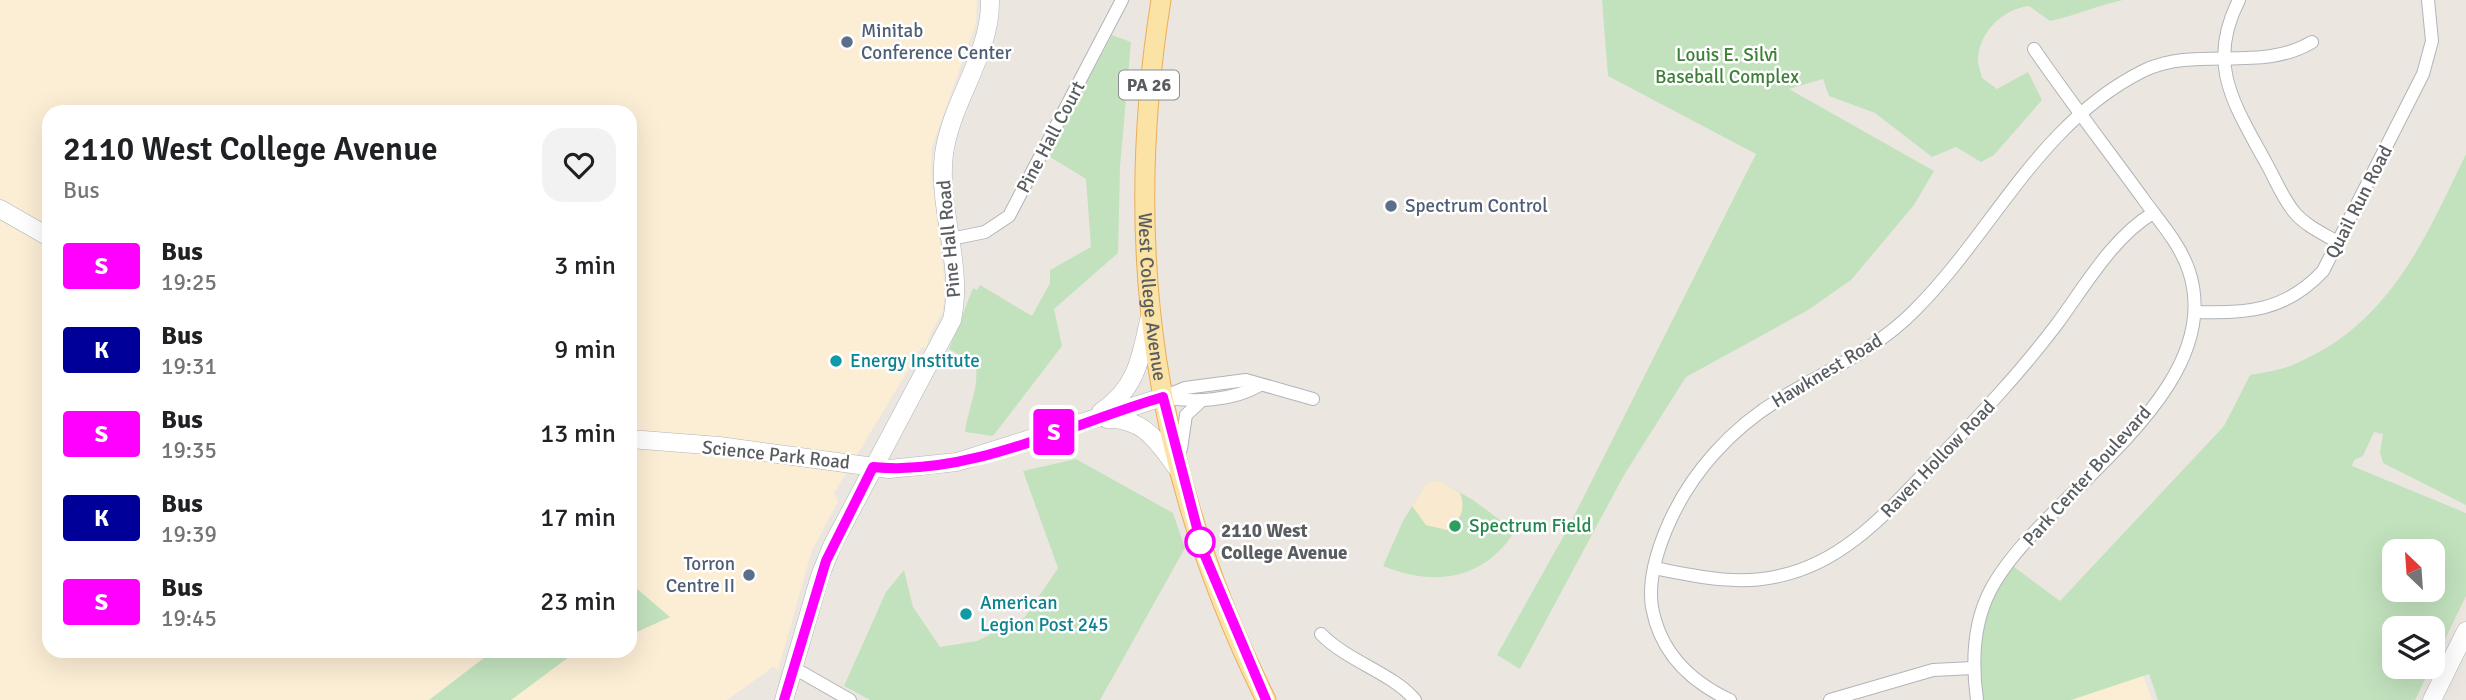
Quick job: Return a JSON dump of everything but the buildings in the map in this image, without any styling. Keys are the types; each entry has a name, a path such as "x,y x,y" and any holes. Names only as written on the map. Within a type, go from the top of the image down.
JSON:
{"main road":[{"name":"Pine Hall Road","path":"784,700 826,561 952,320 956,285 943,176 945,145 985,37 990,0"},
{"name":"West College Avenue","path":"1161,0 1143,160 1150,318 1163,397 1181,473 1216,586 1266,700"},
{"path":"0,209 42,233"},
{"path":"1086,422 1114,402 1134,378 1150,318"},
{"name":"Science Park Road","path":"637,440 719,446 854,462 889,469 957,462 1163,397"},
{"path":"1086,422 1114,418 1137,424 1156,438 1181,473"},
{"path":"2432,700 2466,631"}],"street":[{"name":"Pine Hall Court","path":"951,239 985,232 1009,216 1122,0"},
{"path":"2239,0 2228,27 2223,57 2234,103 2288,204 2305,223 2339,243"},
{"name":"Quail Run Road","path":"2195,312 2242,313 2282,304 2316,279 2339,243 2428,61 2433,29 2428,0"},
{"name":"Hawknest Road","path":"1730,700 1691,677 1665,645 1652,604 1654,568 1664,534 1681,498 1721,446 1762,411 1860,354 1913,312 1945,276 2039,153 2081,114 2133,78 2153,67 2189,58 2285,54 2312,42"},
{"name":"Park Center Boulevard","path":"1977,700 1973,668 1980,620 1993,586 2019,550 2113,453 2171,380 2190,342 2195,312 2194,289 2185,259 2034,49"},
{"name":"Raven Hollow Road","path":"1654,568 1721,580 1760,579 1801,570 1840,551 1882,516 2012,383 2118,243 2153,213"},
{"path":"1163,397 1185,388 1246,380 1313,399"},
{"path":"1163,397 1188,402 1247,393 1260,385"},
{"path":"1181,473 1183,423 1190,409 1205,399"},
{"path":"1321,634 1343,654 1406,690 1415,700"},
{"path":"794,668 850,700"},
{"path":"1830,700 1912,675 1973,668"}],"shaded area":[{"path":"0,0 977,0 976,23 932,147 931,171 945,286 943,311 930,334 926,348 922,347 834,493 838,502 812,550 778,670 773,667 727,700 0,700"},
{"path":"2140,667 2152,700 2045,700"}],"green space":[{"name":"Louis E. Silvi Baseball Complex","path":"1602,0 2123,0 2050,21 2029,6 2011,11 1995,22 1980,47 1978,59 1982,78 1997,89 2028,72 2042,100 1994,155 1981,162 1956,147 1932,157 1875,113 1829,96 1823,79 1789,89 1934,171 1914,205 1851,280 1808,310 1686,377 1624,475 1520,669 1497,655 1567,530 1756,154 1608,76"},
{"path":"1112,35 1131,42 1120,167 1118,253 1054,309 1062,346 993,436 965,432 975,388 975,364 949,349 973,288 977,290 980,285 1032,316 1050,283 1050,270 1091,247 1086,179 1047,155"},
{"path":"2466,154 2466,505 2383,463 2380,452 2383,434 2374,432 2363,456 2354,460 2352,466 2466,513 2466,596 2445,639 2445,616 2382,616 2382,679 2425,679 2415,700 2158,700 2149,674 2071,700 1977,700 1981,617 2009,563 2060,601 2224,426 2250,375 2292,365 2329,346 2357,325 2381,302 2401,275 2435,217"},
{"path":"1076,459 1173,513 1185,548 1100,700 870,700 844,686 886,592 904,570 913,607 940,647 977,641 1025,617 1058,568 1023,471"},
{"name":"Spectrum Field","path":"1438,480 1473,500 1515,531 1503,547 1488,560 1456,575 1421,576 1383,566 1403,521 1426,484"},
{"path":"637,589 670,617 637,632"},
{"path":"484,658 568,658 511,700 429,700"}],"sand":[{"path":"1438,480 1460,493 1462,499 1461,514 1447,530 1426,525 1412,506 1426,484"}],"bus line":[{"name":"S","path":"784,700 820,576 832,545 873,467 889,469 957,462 1163,397 1203,551 1232,625 1266,700"}],"place":[{"name":"Minitab Conference Center","path":"847,42"},
{"name":"Spectrum Control","path":"1391,206"},
{"name":"Energy Institute","path":"836,361"},
{"name":"Spectrum Field","path":"1455,526"},
{"name":"2110 West College Avenue","path":"1200,542"},
{"name":"Torron Centre II","path":"749,575"},
{"name":"American Legion Post 245","path":"966,614"}]}
